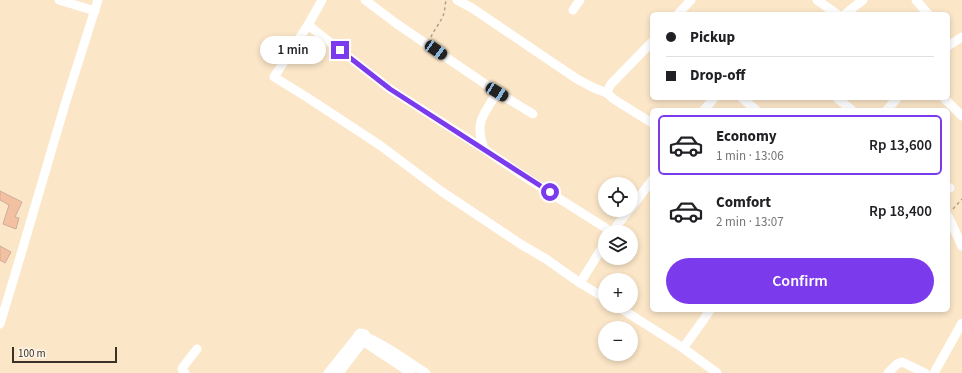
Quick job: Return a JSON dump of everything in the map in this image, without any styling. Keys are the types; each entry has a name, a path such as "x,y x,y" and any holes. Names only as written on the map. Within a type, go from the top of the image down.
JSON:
{"street":[{"path":"59,0 95,11"},
{"path":"0,324 66,101 98,0"},
{"path":"322,0 308,25 274,77 381,146 447,196 598,294"},
{"path":"365,0 397,24 497,92 533,114"},
{"path":"457,0 472,8 577,79 594,88 608,93 615,100 650,122"},
{"path":"573,10 580,0"},
{"path":"680,12 691,0"},
{"path":"818,0 834,12"},
{"path":"848,12 863,0"},
{"path":"916,0 926,12"},
{"path":"308,25 390,89 601,225"},
{"path":"950,42 962,37"},
{"path":"608,93 611,84 650,44"},
{"path":"484,149 479,133 480,119 497,92"},
{"path":"706,108 712,100"},
{"path":"744,100 754,108"},
{"path":"840,100 850,108"},
{"path":"889,108 895,100"},
{"path":"946,100 962,116"},
{"path":"638,198 650,183"},
{"path":"950,213 962,246"},
{"path":"617,225 624,217"},
{"path":"580,282 598,254"},
{"path":"683,348 709,312"},
{"path":"628,313 683,348 717,373"},
{"path":"934,373 962,323"},
{"path":"328,373 362,340"},
{"path":"339,373 362,340"},
{"path":"362,340 411,373"},
{"path":"362,340 401,356 426,373"},
{"path":"185,373 183,371 183,367 197,349"},
{"path":"888,373 897,364 902,362 925,373"}],"path":[{"path":"426,43 443,16 446,0"},
{"path":"950,213 962,199"}],"building":[{"path":"0,191 22,202 15,217 19,218 16,229 3,224 9,205 0,200"},
{"path":"0,246 11,252 5,263 0,260"}],"route":[{"path":"340,50 390,89 550,192"}]}
